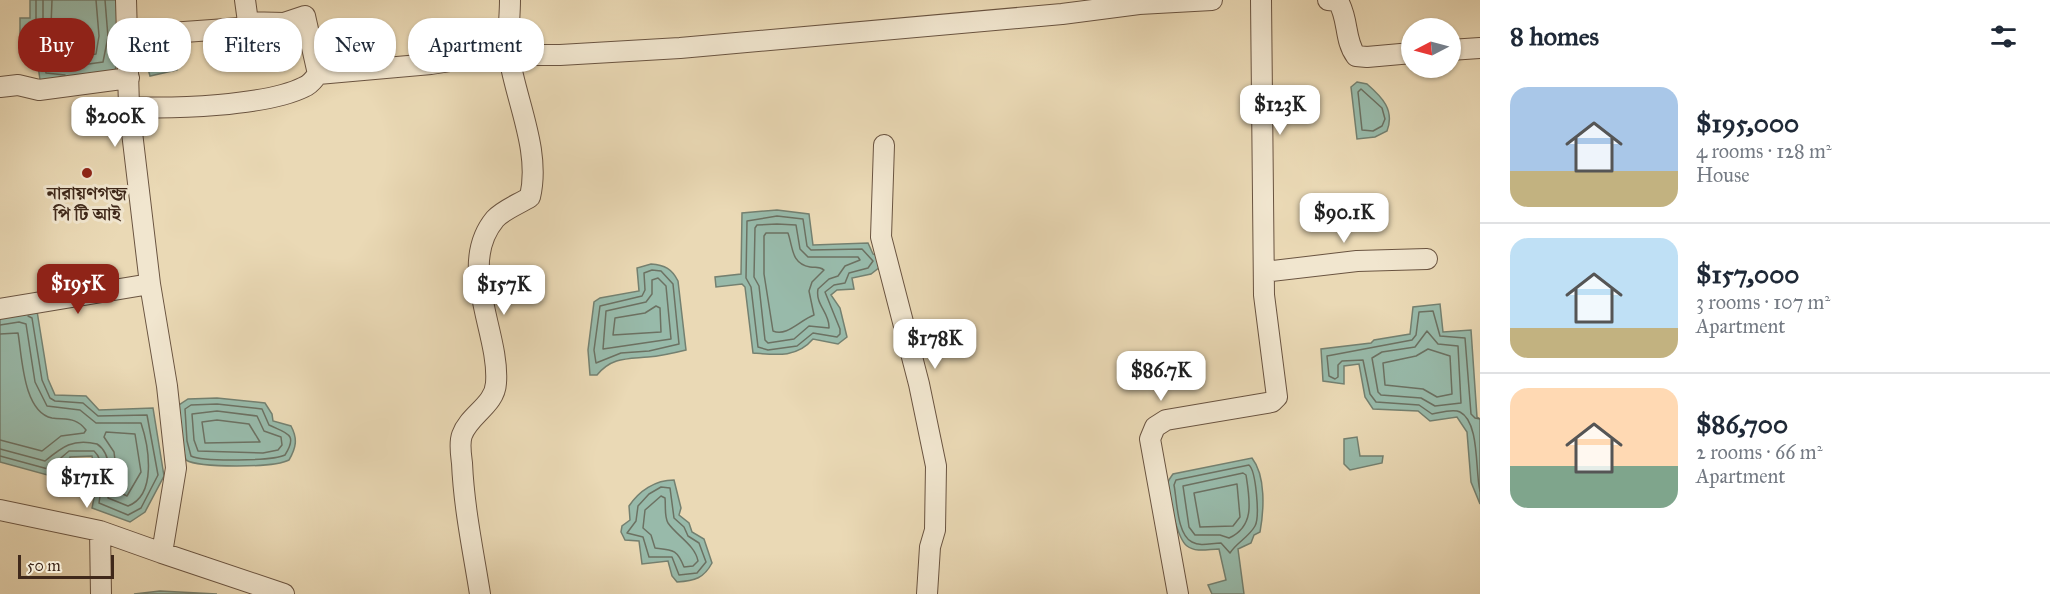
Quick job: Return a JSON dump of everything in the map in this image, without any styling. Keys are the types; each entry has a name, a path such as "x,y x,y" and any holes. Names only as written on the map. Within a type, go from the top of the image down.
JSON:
{"street":[{"path":"126,0 127,18"},
{"path":"245,0 247,18"},
{"path":"510,0 510,18"},
{"path":"544,55 722,45 1062,14 1139,4 1212,0"},
{"path":"1178,594 1150,439 1155,427 1166,420 1276,401 1264,272 1261,0"},
{"path":"1328,0 1338,1 1345,13 1350,48 1356,56 1401,54"},
{"path":"299,18 305,16 318,74"},
{"path":"1461,49 1480,48"},
{"path":"129,107 169,109 278,97 307,86 318,74 408,65"},
{"path":"129,72 129,107 150,284 167,386 176,468 162,553"},
{"path":"480,594 466,525 461,437 471,418 492,398 496,385 494,360 482,303 482,239 497,218 530,197 534,182 532,161 513,72"},
{"path":"0,87 18,85 39,90 129,78"},
{"path":"884,146 881,237 920,384 936,466 936,522 930,547 927,594"},
{"path":"1264,272 1357,261 1427,259"},
{"path":"0,309 150,284"},
{"path":"0,510 100,531 284,594"},
{"path":"100,531 101,594"}],"water":[{"path":"30,0 118,0 120,18 107,18 107,72 115,72 114,76 60,82 40,80 39,72 95,72 95,18 30,18"},
{"path":"149,72 168,72 150,76"},
{"path":"1357,82 1367,84 1382,99 1388,110 1387,131 1375,137 1357,139 1351,87"},
{"path":"777,210 809,214 813,245 868,243 873,254 879,256 880,267 871,274 852,278 854,289 837,290 831,295 840,308 847,337 838,344 813,339 800,349 786,354 753,353 745,287 742,284 716,287 715,277 741,274 742,213"},
{"path":"651,264 668,268 678,281 686,350 620,360 608,365 597,375 590,375 588,350 594,302 600,298 639,291 637,268"},
{"path":"1440,304 1443,332 1471,330 1477,417 1480,419 1480,504 1471,482 1467,432 1457,417 1430,421 1418,411 1373,409 1365,397 1359,364 1344,366 1344,384 1323,381 1321,349 1371,343 1374,340 1410,334 1413,307"},
{"path":"37,311 48,379 55,395 86,396 99,410 153,408 164,476 145,512 130,522 92,508 97,483 92,456 70,457 69,465 62,464 51,476 0,462 0,312"},
{"path":"217,398 265,403 272,414 273,421 291,426 295,435 295,443 289,460 281,463 237,466 194,463 186,460 181,442 179,405 188,399"},
{"path":"1357,437 1360,456 1383,456 1382,463 1350,470 1344,464 1344,439"},
{"path":"1252,458 1257,465 1262,484 1262,514 1260,532 1254,535 1251,543 1238,549 1244,594 1212,594 1208,585 1226,580 1219,549 1203,550 1187,546 1173,516 1168,482 1173,474"},
{"path":"674,480 681,508 679,515 689,523 692,532 704,539 712,563 706,572 689,581 677,582 672,576 668,561 642,564 639,541 625,540 621,532 622,526 630,520 629,506 638,496 654,484"},
{"path":"160,591 217,594 134,594"}],"place":[{"name":"নারায়ণগন্জ পি টি আই","path":"87,173"}]}
